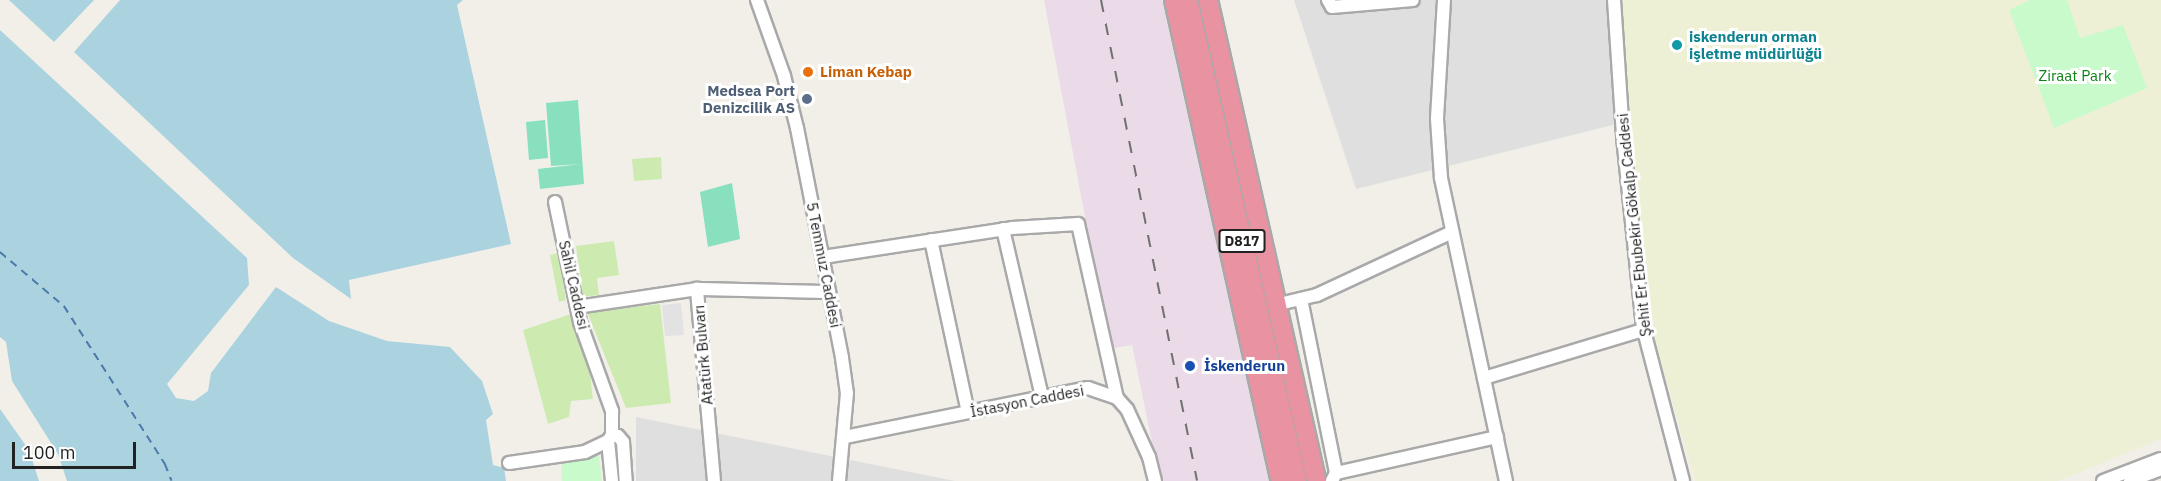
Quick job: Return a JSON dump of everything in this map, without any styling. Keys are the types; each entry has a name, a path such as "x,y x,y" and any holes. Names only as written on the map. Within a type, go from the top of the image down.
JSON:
{"highway":[{"name":"D817","path":"1174,0 1281,481"},
{"name":"D817","path":"1188,0 1297,481"},
{"path":"1208,0 1316,481"}],"street":[{"name":"5 Temmuz Caddesi","path":"757,0 784,76 797,128 823,256 847,393 845,437 839,481"},
{"path":"1328,0 1332,7 1413,0"},
{"path":"1444,0 1437,119 1441,178 1506,481"},
{"name":"Şehit Er Ebubekir Gökalp Caddesi","path":"1614,0 1624,148 1643,330 1683,481"},
{"name":"Sahil Caddesi","path":"555,202 580,322 612,411 610,438 612,481"},
{"path":"823,256 1003,230 1078,224 1117,398 1127,409 1149,457 1155,481"},
{"path":"1003,230 1042,396"},
{"path":"1275,305 1317,295 1370,273 1452,232"},
{"path":"931,240 968,412"},
{"path":"578,307 697,289"},
{"name":"Atatürk Bulvarı","path":"714,481 697,289 829,292"},
{"path":"1301,299 1334,477 1497,437"},
{"path":"1484,378 1643,330"},
{"name":"İstasyon Caddesi","path":"845,437 1088,388 1117,398"},
{"name":"Sahil Caddesi","path":"610,438 618,436 623,442 626,481"},
{"path":"509,463 585,452 610,438"},
{"path":"2103,481 2161,459"},
{"path":"2130,481 2161,469"}],"shaded area":[{"path":"1044,0 1162,0 1269,481 1160,481 1132,345 1110,349"},
{"path":"1294,0 1859,0 1613,125 1356,189"},
{"path":"681,303 684,335 665,336 662,305"},
{"path":"636,417 955,481 636,481"}],"green space":[{"path":"1622,0 2161,0 2161,439 2058,481 1695,481 1655,340 1624,131"},
{"name":"Ziraat Park","path":"2030,0 2067,0 2080,38 2123,25 2147,88 2054,128 2009,10"},
{"path":"578,100 584,184 540,189 538,169 581,164 551,166 546,103"},
{"path":"545,120 548,158 529,160 526,122"},
{"path":"661,157 662,179 634,181 632,159"},
{"path":"732,183 740,239 708,247 700,192"},
{"path":"614,241 619,275 597,278 599,295 583,297 576,246"},
{"path":"558,253 566,300 559,302 550,255"},
{"path":"660,304 671,403 626,408 587,312"},
{"path":"571,314 588,357 593,399 571,401 569,417 548,424 523,330"},
{"path":"599,456 602,481 562,481 561,462"}],"water":[{"path":"9,0 94,0 54,42"},
{"path":"120,0 463,0 457,5 511,244 349,280 351,299 293,258 74,52"},
{"path":"0,30 247,258 249,285 167,384 176,398 194,401 208,391 211,373 276,287 329,321 387,341 450,347 482,381 493,414 486,420 493,465 504,468 506,481 67,481 58,454 12,381 6,342 0,337"},
{"path":"0,409 29,450 39,481 0,481"}],"ferry route":[{"path":"0,252 64,306 165,464 172,481"}],"railway":[{"path":"1101,0 1197,481"}],"place":[{"name":"iskenderun orman işletme müdürlüğü","path":"1677,45"},
{"name":"Liman Kebap","path":"808,72"},
{"name":"Medsea Port Denizcilik AS","path":"807,99"},
{"name":"İskenderun","path":"1190,366"}]}
